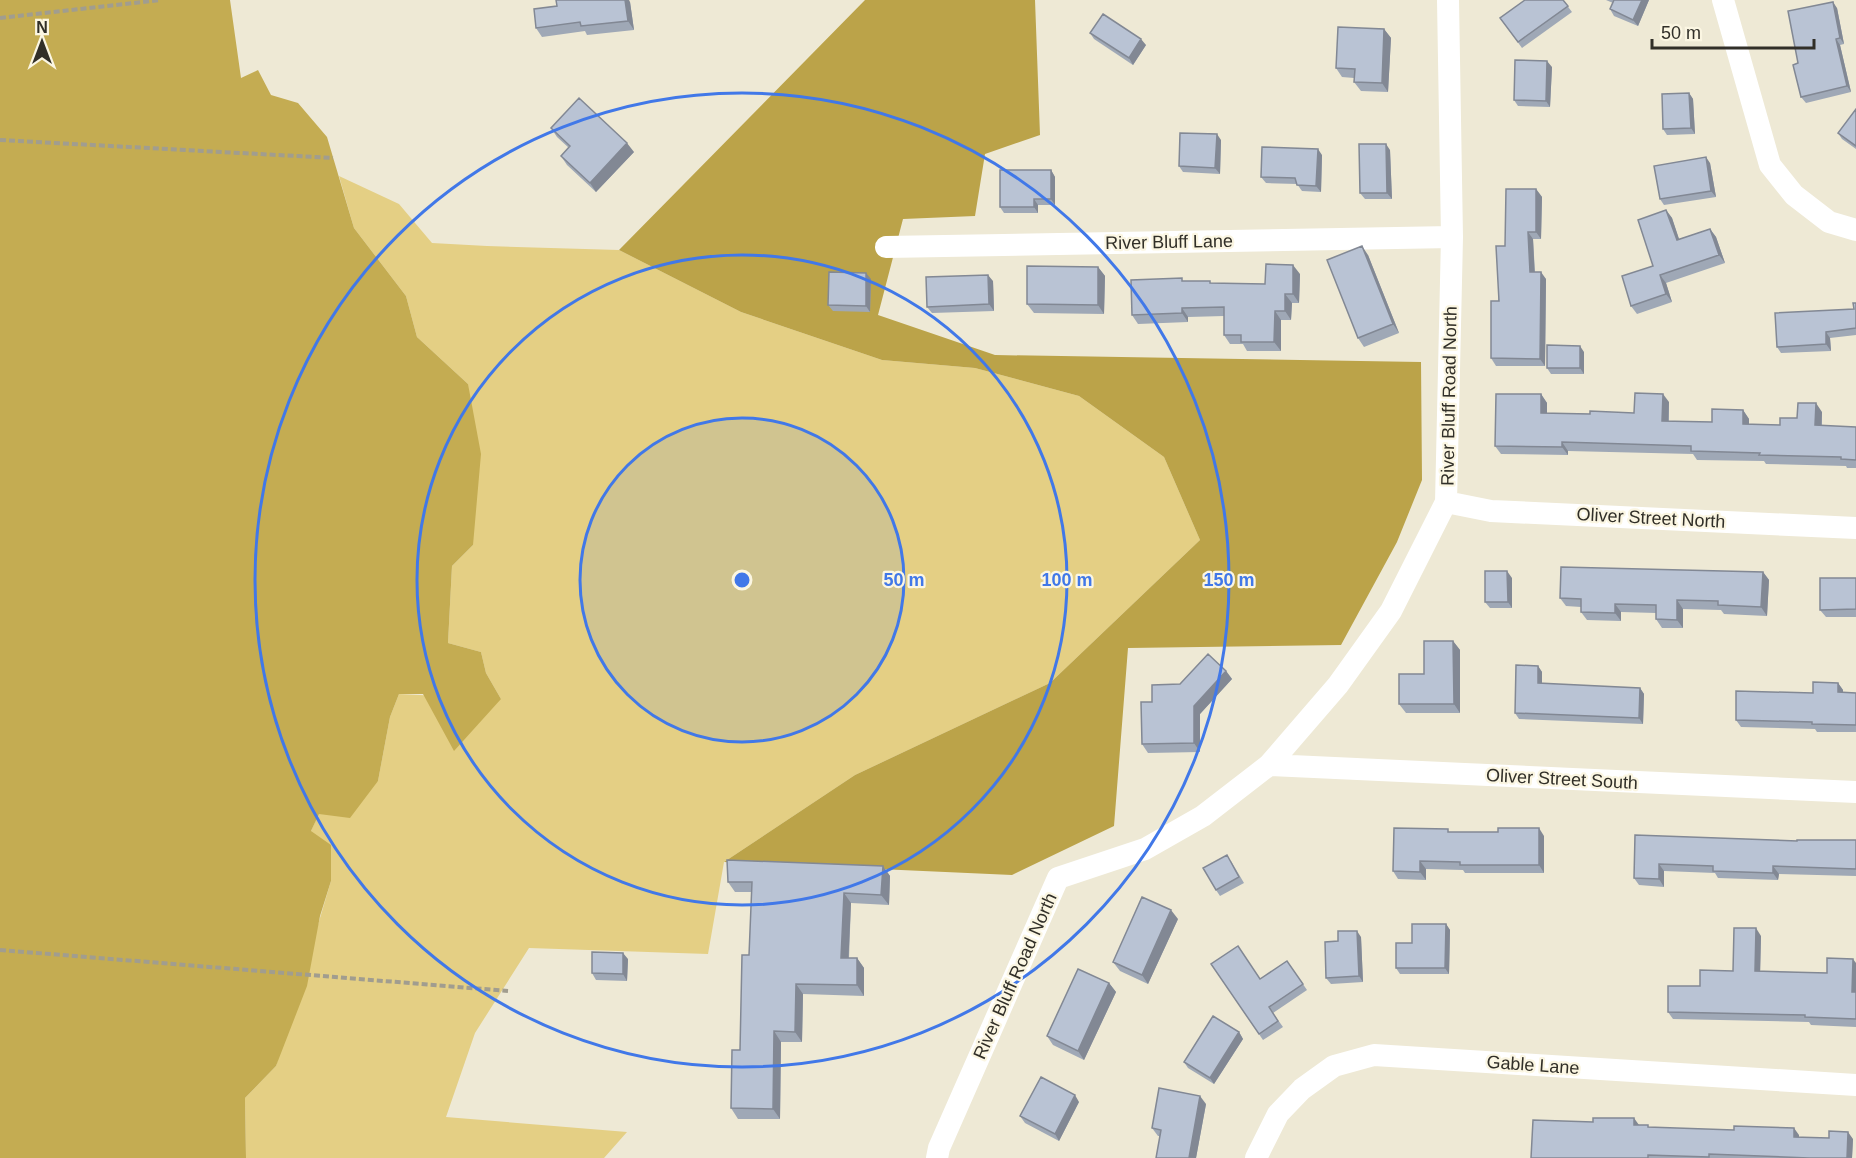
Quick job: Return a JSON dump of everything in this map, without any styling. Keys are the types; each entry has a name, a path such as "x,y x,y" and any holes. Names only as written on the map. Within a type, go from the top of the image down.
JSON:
{"street":[{"name":"River Bluff Road North","path":"937,1158 939,1148 1058,878 1145,849 1203,816 1269,765 1338,684 1391,611 1446,502 1452,237 1448,0"},
{"path":"1723,0 1770,165 1794,195 1829,222 1856,230"},
{"name":"River Bluff Lane","path":"886,247 1452,237"},
{"name":"Oliver Street North","path":"1446,502 1491,510 1856,528"},
{"name":"Oliver Street South","path":"1269,765 1856,792"},
{"name":"Gable Lane","path":"1256,1158 1278,1114 1302,1089 1334,1066 1374,1055 1856,1085"}],"path":[{"path":"0,18 160,0"},
{"path":"0,140 333,158"},
{"path":"0,950 508,991"}],"shaded area":[{"path":"0,0 230,0 241,78 258,70 271,95 298,103 327,137 354,228 406,296 417,337 468,384 481,454 473,545 452,566 448,643 481,652 486,673 501,699 454,751 423,694 399,694 390,717 378,781 350,818 319,814 311,831 331,845 331,881 320,916 307,986 276,1066 245,1098 246,1158 0,1158"},
{"path":"865,0 1035,0 1040,135 985,154 975,216 903,219 878,315 995,355 1421,362 1422,480 1397,542 1341,645 1128,648 1114,826 1012,875 724,862 855,775 1050,683 1200,540 1164,457 1079,396 975,368 882,360 741,312 619,250"},
{"path":"339,176 399,204 432,243 619,250 741,312 882,360 975,368 1079,396 1164,457 1200,540 1050,683 855,775 724,862 708,954 529,948 475,1033 446,1117 627,1132 604,1158 246,1158 245,1098 276,1066 331,881 311,831 319,813 378,781 390,717 399,694 501,699 486,673 481,652 448,643 452,566 473,545 468,384 417,337 406,296 354,228"}],"building":[{"path":"556,0 625,0 628,21 581,26 580,22 536,28 534,9 557,6"},
{"path":"1525,0 1563,0 1568,6 1518,42 1500,18"},
{"path":"1614,0 1642,0 1633,20 1610,9"},
{"path":"1833,2 1840,38 1836,39 1847,86 1801,97 1793,65 1798,63 1788,11"},
{"path":"1103,14 1141,39 1129,58 1090,33"},
{"path":"1338,27 1384,29 1382,83 1354,82 1355,69 1336,68"},
{"path":"1515,60 1547,61 1546,101 1514,100"},
{"path":"1689,93 1691,128 1663,129 1662,94"},
{"path":"579,98 627,143 590,183 561,156 570,146 551,128"},
{"path":"1856,109 1856,146 1838,133"},
{"path":"1180,133 1217,134 1215,168 1179,166"},
{"path":"1359,144 1386,144 1387,193 1360,193"},
{"path":"1262,147 1318,149 1316,186 1297,185 1295,178 1261,177"},
{"path":"1706,157 1711,191 1660,199 1654,166"},
{"path":"1000,170 1051,170 1051,199 1034,199 1034,207 1000,207"},
{"path":"1506,189 1536,189 1536,232 1528,232 1530,272 1541,272 1540,359 1491,358 1491,301 1499,301 1496,246 1505,246"},
{"path":"1666,210 1677,240 1710,229 1719,255 1660,275 1666,294 1631,306 1622,276 1653,266 1638,220"},
{"path":"1362,246 1393,324 1358,338 1327,260"},
{"path":"1266,264 1293,265 1293,294 1285,294 1285,311 1275,311 1274,342 1241,342 1241,335 1224,335 1224,307 1182,308 1182,313 1132,315 1131,280 1182,278 1182,281 1265,284"},
{"path":"1027,266 1098,267 1098,305 1027,304"},
{"path":"829,272 866,273 866,306 828,305"},
{"path":"988,275 989,304 927,307 926,277"},
{"path":"1853,303 1856,303 1856,328 1826,332 1826,344 1777,347 1775,313 1854,309"},
{"path":"1547,345 1580,346 1580,368 1547,368"},
{"path":"1635,393 1663,394 1662,421 1712,422 1712,409 1743,410 1743,424 1780,425 1780,418 1797,418 1798,403 1816,403 1815,425 1856,427 1856,460 1841,459 1841,457 1691,451 1691,446 1562,442 1562,447 1495,446 1496,394 1541,394 1541,413 1590,414 1590,411 1634,413"},
{"path":"1561,567 1763,572 1761,607 1718,605 1718,601 1677,600 1677,620 1656,619 1656,605 1615,604 1615,613 1581,612 1581,599 1560,598"},
{"path":"1485,571 1507,571 1508,602 1485,602"},
{"path":"1820,578 1856,578 1856,609 1820,610"},
{"path":"1424,641 1453,641 1454,704 1399,704 1399,674 1424,674"},
{"path":"1208,654 1226,671 1194,706 1194,743 1142,744 1141,702 1152,702 1152,685 1180,684"},
{"path":"1516,665 1538,666 1538,683 1640,688 1639,718 1515,713"},
{"path":"1813,682 1838,683 1838,692 1856,693 1856,725 1736,720 1736,691 1813,693"},
{"path":"1394,828 1448,829 1448,832 1498,832 1498,828 1539,828 1539,865 1460,865 1460,862 1420,861 1420,872 1393,871"},
{"path":"1635,835 1797,841 1856,840 1856,869 1773,866 1773,873 1713,871 1713,866 1659,864 1659,879 1634,878"},
{"path":"1227,855 1239,877 1216,890 1203,868"},
{"path":"727,860 883,866 881,895 844,893 841,958 857,958 857,985 796,984 795,1032 774,1031 773,1109 731,1108 732,1050 740,1050 742,955 749,955 752,882 728,882"},
{"path":"1142,897 1171,910 1142,975 1113,962"},
{"path":"1412,924 1446,924 1445,968 1396,968 1396,943 1412,943"},
{"path":"1734,928 1756,928 1755,971 1827,973 1827,958 1853,959 1852,992 1856,992 1856,1019 1805,1017 1805,1015 1668,1012 1668,986 1700,986 1700,970 1733,971"},
{"path":"1338,931 1357,931 1359,976 1326,978 1325,942 1338,941"},
{"path":"1238,946 1260,979 1287,961 1303,984 1269,1007 1278,1021 1259,1034 1211,964"},
{"path":"592,952 623,953 623,974 592,973"},
{"path":"1078,969 1109,983 1078,1051 1047,1036"},
{"path":"1213,1016 1239,1032 1210,1078 1184,1062"},
{"path":"1041,1077 1075,1095 1055,1134 1020,1116"},
{"path":"1159,1088 1200,1096 1189,1158 1156,1158 1161,1130 1152,1128"},
{"path":"1593,1118 1634,1118 1634,1125 1648,1125 1648,1127 1734,1130 1734,1126 1794,1128 1794,1137 1829,1138 1829,1131 1848,1132 1847,1158 1709,1154 1709,1157 1648,1155 1648,1158 1531,1158 1533,1120 1593,1122"}]}
